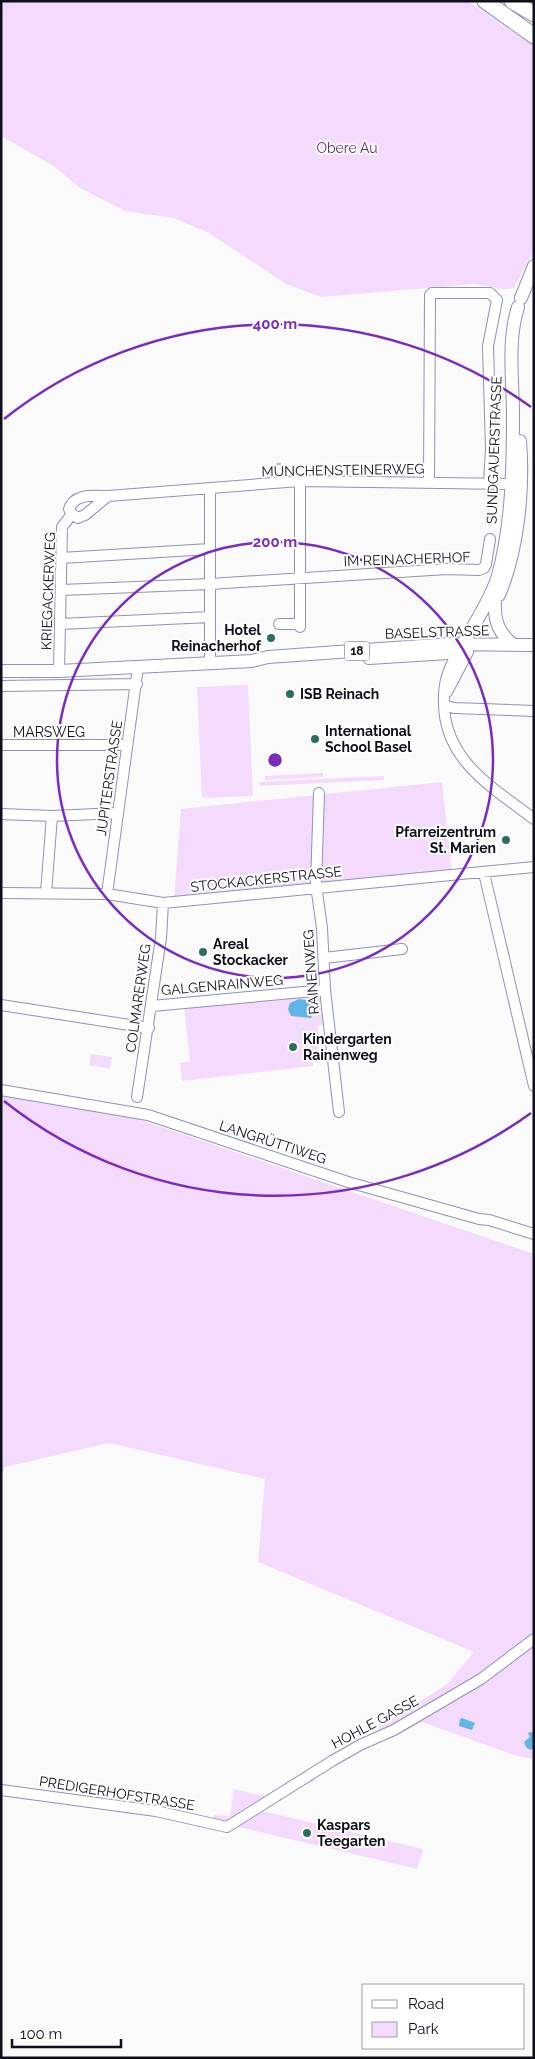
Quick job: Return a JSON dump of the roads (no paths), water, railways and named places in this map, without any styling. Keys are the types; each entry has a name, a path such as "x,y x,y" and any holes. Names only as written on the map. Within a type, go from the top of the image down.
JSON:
{"highway":[{"path":"485,1 534,36"},
{"path":"512,1 534,14"}],"main road":[{"name":"SUNDGAUERSTRASSE","path":"465,648 496,603 513,552 515,484 512,344 519,302 524,285 534,266"},
{"name":"SUNDGAUERSTRASSE","path":"465,648 496,579 515,484"},
{"path":"496,603 497,624 500,631 513,645"},
{"name":"BASELSTRASSE","path":"252,661 268,664 437,654 465,648 534,645"},
{"name":"BASELSTRASSE","path":"1,671 59,671 252,661 395,647 465,648 534,652"}],"street":[{"path":"430,482 430,295 432,292 465,292 490,293 497,300 488,346 491,449 489,484"},
{"name":"MÜNCHENSTEINERWEG","path":"72,514 69,509 77,498 210,488 300,482 515,484"},
{"path":"279,624 300,625 300,482"},
{"path":"210,488 210,663"},
{"path":"72,514 78,518 85,515 108,496"},
{"name":"KRIEGACKERWEG","path":"59,671 62,527 72,514"},
{"name":"IM REINACHERHOF","path":"61,590 210,584 447,569 479,570 484,568 486,564 490,539"},
{"path":"62,558 210,549"},
{"path":"60,624 210,617"},
{"path":"465,648 448,669 444,688 444,719 449,738 463,761 534,820"},
{"path":"444,705 465,648"},
{"name":"BASELSTRASSE","path":"437,654 445,660 448,669"},
{"name":"JUPITERSTRASSE","path":"107,894 138,666"},
{"path":"1,686 137,684"},
{"path":"444,705 454,708 534,711"},
{"name":"MARSWEG","path":"1,745 127,745"},
{"name":"RAINENWEG","path":"319,793 317,889 324,958 325,990 339,1112"},
{"path":"1,814 52,816 118,813"},
{"path":"46,893 52,816"},
{"name":"STOCKACKERSTRASSE","path":"1,893 107,894 163,903 534,868"},
{"path":"484,873 534,1086"},
{"name":"COLMARERWEG","path":"137,1097 152,1006 161,938 163,903"},
{"path":"324,958 402,949"},
{"name":"GALGENRAINWEG","path":"152,1006 325,990"},
{"path":"1,1005 149,1028"},
{"name":"LANGRÜTTIWEG","path":"1,1090 148,1115 348,1182 534,1234"},
{"name":"HOHLE GASSE","path":"227,1827 332,1761 360,1745 394,1730 481,1679 534,1638"},
{"name":"PREDIGERHOFSTRASSE","path":"1,1790 156,1810 227,1827"}],"water":[{"path":"299,999 312,1001 313,1014 311,1018 291,1016 288,1009 290,1003"},
{"path":"460,1719 475,1723 472,1730 459,1726"},
{"path":"528,1733 534,1733 534,1748 530,1750 524,1742 530,1737"}],"place":[{"name":"Hotel Reinacherhof","path":"271,638"},
{"name":"ISB Reinach","path":"290,694"},
{"name":"International School Basel","path":"315,739"},
{"name":"Pfarreizentrum St. Marien","path":"506,840"},
{"name":"Areal Stockacker","path":"203,952"},
{"name":"Kindergarten Rainenweg","path":"293,1047"},
{"name":"Kaspars Teegarten","path":"307,1833"}],"park label":[{"name":"Obere Au","path":"347,148"}]}
